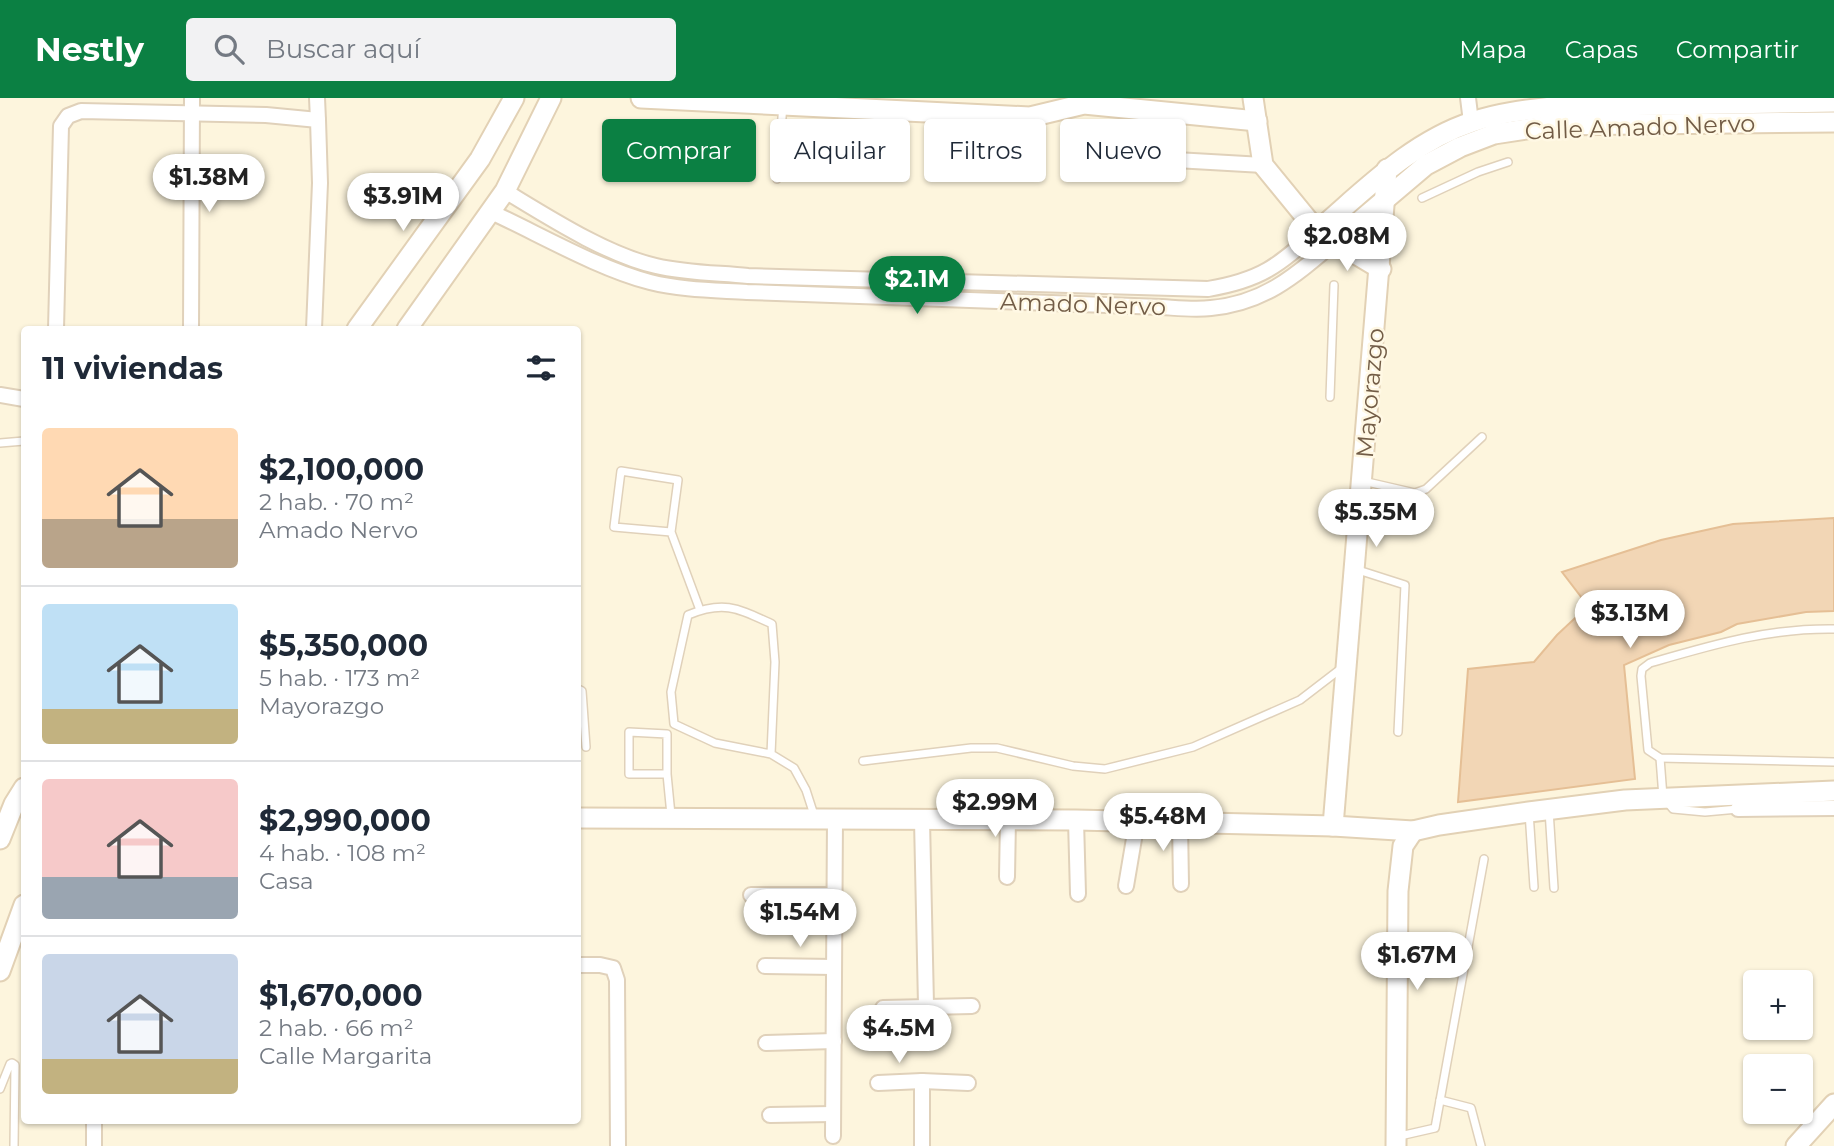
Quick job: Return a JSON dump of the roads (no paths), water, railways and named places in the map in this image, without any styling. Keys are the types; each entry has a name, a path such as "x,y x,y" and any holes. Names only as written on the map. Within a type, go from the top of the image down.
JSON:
{"main road":[{"path":"359,326 480,159 514,98"},
{"path":"409,326 505,191 550,99 570,98"},
{"path":"641,98 1030,117 1084,104 1128,103 1257,121"},
{"path":"1253,98 1263,165 1317,231 1381,269"},
{"name":"Calle Amado Nervo","path":"1335,242 1426,165 1460,147 1494,134 1631,114 1774,101 1834,102"},
{"name":"Calle Amado Nervo","path":"1317,231 1387,169 1420,148 1471,122 1508,113 1552,107 1631,114 1834,122"},
{"name":"Mayorazgo","path":"1333,826 1381,269 1387,169"},
{"path":"581,818 1076,820 1333,826 1413,831 1529,811 1663,797 1834,792"},
{"path":"0,839 13,801"},
{"path":"1396,1142 1398,891 1403,846 1413,831"},
{"path":"0,971 21,913"},
{"path":"1796,1146 1834,1104"}],"street":[{"path":"191,326 192,98"},
{"path":"314,326 320,183 317,98"},
{"path":"1468,98 1471,122"},
{"path":"56,326 61,126 68,116 81,111 266,115 318,120"},
{"path":"1186,161 1263,165"},
{"name":"Amado Nervo","path":"505,191 546,216 614,251 653,265 681,271 748,276 1208,289 1238,284 1264,274 1283,262 1317,231"},
{"name":"Amado Nervo","path":"491,212 608,267 649,282 678,287 1092,305 1210,308 1242,302 1272,290 1294,277 1335,242"},
{"path":"0,395 21,398"},
{"path":"1738,809 1834,808"},
{"path":"825,819 834,895 833,1136"},
{"path":"1007,877 1008,819"},
{"path":"922,820 926,1005"},
{"path":"1076,820 1078,894"},
{"path":"1126,886 1137,821"},
{"path":"1180,823 1181,884"},
{"path":"751,895 834,895"},
{"path":"581,965 613,968 617,980 618,1146"},
{"path":"765,966 834,967"},
{"path":"883,1008 971,1006"},
{"path":"766,1043 834,1041"},
{"path":"922,1081 922,1146"},
{"path":"878,1083 968,1083"},
{"path":"770,1115 833,1114"},
{"path":"94,1124 94,1146"}],"lane":[{"path":"782,119 783,105"},
{"path":"1422,198 1478,172 1508,162"},
{"path":"1330,397 1334,285"},
{"path":"1362,481 1415,493 1426,489 1482,437"},
{"path":"0,443 21,441"},
{"path":"671,532 614,527 621,471 678,480 671,532 700,610"},
{"path":"1354,569 1405,585 1398,732"},
{"path":"771,754 775,662 772,624 732,607 700,610 688,615 671,692 674,724 715,743 771,754 794,768 825,819"},
{"path":"1834,629 1785,630 1749,636 1650,663 1642,669 1640,676 1648,750 1660,758 1834,762"},
{"path":"863,761 971,748 997,748 1073,766 1105,769 1193,747 1300,700 1346,665"},
{"path":"581,690 586,747"},
{"path":"667,774 629,774 629,732 667,734 671,819"},
{"path":"1660,758 1663,797 1674,808 1685,811 1738,809"},
{"path":"1549,809 1554,888"},
{"path":"1529,811 1534,887"},
{"path":"1396,1142 1435,1128 1484,859"},
{"path":"0,1089 12,1063 15,1065 14,1146"},
{"path":"1440,1100 1471,1108 1482,1146"}]}
